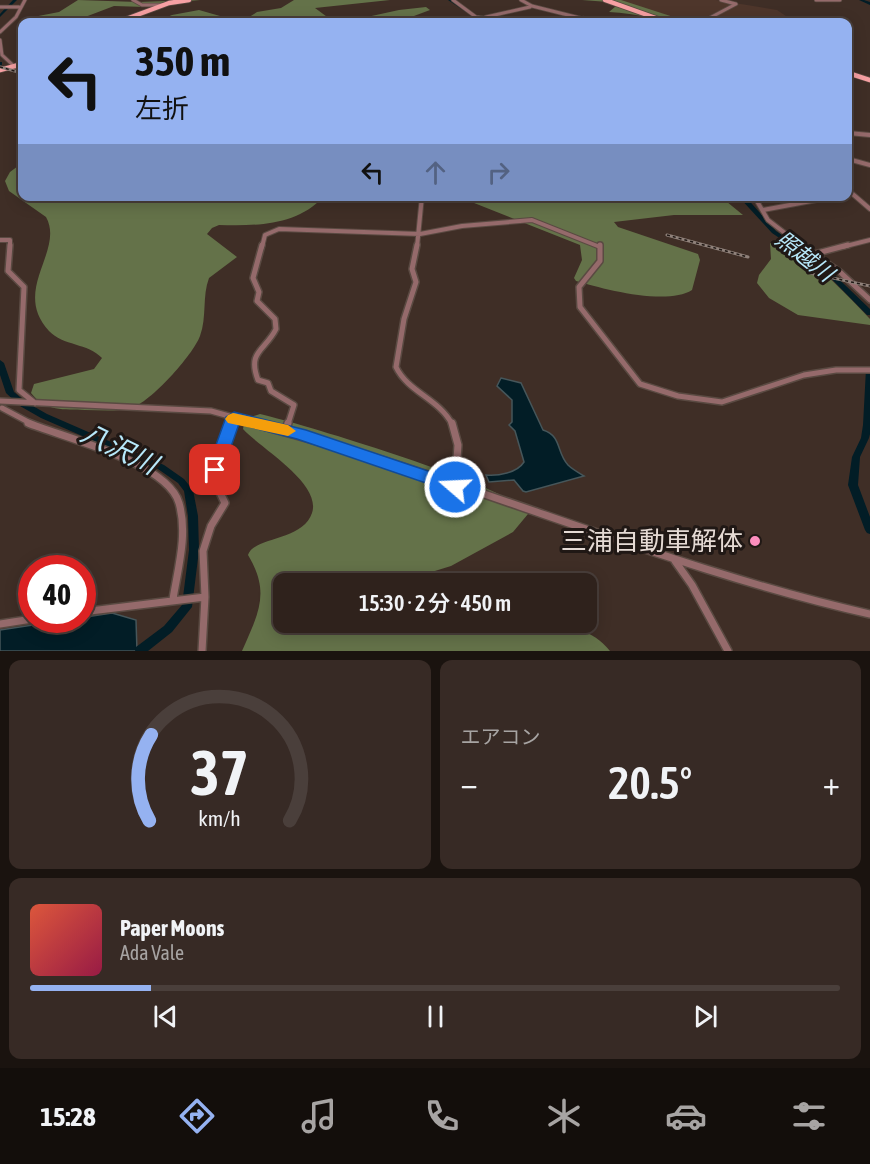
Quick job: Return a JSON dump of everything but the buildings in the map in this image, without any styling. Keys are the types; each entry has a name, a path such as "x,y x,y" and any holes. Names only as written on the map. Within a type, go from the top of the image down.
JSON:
{"main road":[{"path":"129,18 164,5 189,0"},
{"path":"605,0 656,18"},
{"path":"0,70 18,66"},
{"path":"852,74 870,80"}],"street":[{"path":"0,32 16,17 19,7 25,0"},
{"path":"133,0 138,4 164,5"},
{"path":"145,5 150,0"},
{"path":"453,0 482,18 532,6"},
{"path":"521,0 532,6 583,18"},
{"path":"710,18 736,4 722,0"},
{"path":"816,0 840,0"},
{"path":"0,7 19,7"},
{"path":"0,40 2,55 15,67"},
{"path":"852,133 870,135"},
{"path":"852,160 870,165"},
{"path":"852,195 870,209"},
{"path":"422,201 420,234 412,269 416,282 404,319 396,367 407,383 441,407 454,424 458,445 455,487"},
{"path":"757,201 783,235 836,269 870,300"},
{"path":"762,210 811,201"},
{"path":"286,430 294,405 271,392 268,383 258,380 254,367 259,349 274,335 276,327 274,317 257,301 259,294 253,278 265,236 279,229 420,234 462,226 532,220 560,233 598,243 600,261 580,284 578,301 634,378 647,387 689,398 722,402 804,375 836,369 870,370"},
{"path":"0,240 10,240 8,271 24,287 19,390 34,403"},
{"path":"814,254 870,240"},
{"path":"2,405 34,403 196,409 234,417 286,430 674,559 823,604 870,614"},
{"path":"2,405 26,422 66,435 148,471 173,491 178,497 182,526 173,599"},
{"path":"202,651 205,542 225,503 213,478 234,417"},
{"path":"674,559 693,585 728,651"},
{"path":"96,610 173,599 205,597"},
{"path":"0,624 18,621"}],"shaded area":[{"path":"610,0 716,0 777,10 786,16 782,18 661,18"}],"green space":[{"path":"78,0 138,2 200,0 145,7 114,6 82,18 28,18 59,12"},
{"path":"294,0 390,0 315,8 329,18 248,18 257,12 281,8"},
{"path":"582,0 621,0 677,18 652,18 609,12 616,6 608,2"},
{"path":"426,7 430,10 414,16 415,18 362,18"},
{"path":"199,10 227,18 165,18 172,15"},
{"path":"18,166 18,197 9,191 5,181 10,172"},
{"path":"23,201 319,201 301,214 288,219 260,224 219,225 212,228 207,234 237,257 209,278 203,321 196,344 180,366 149,397 131,408 120,410 63,409 43,404 31,393 34,384 94,369 102,358 90,350 55,336 39,316 35,301 36,286 49,243 50,230 46,217"},
{"path":"469,201 726,201 743,215 674,215 614,222 618,227 698,254 700,260 692,290 681,295 651,296 618,292 576,281 574,278 582,260 580,245"},
{"path":"770,243 796,252 824,273 870,319 870,325 798,315 769,298 757,283 759,275 771,259"},
{"path":"260,414 316,429 449,473 516,503 528,514 513,532 451,566 428,573 273,573 273,633 585,633 603,643 610,651 242,651 260,603 259,581 248,555 259,545 299,529 312,513 313,502 299,478 243,429 245,419"}],"water":[{"path":"501,378 521,383 543,430 556,440 568,465 584,476 526,492 514,480 489,482 486,475 507,473 517,469 524,462 515,431 509,425 512,422 512,400 497,386"},
{"path":"112,613 136,620 137,651 0,651 0,630 18,627 18,633 96,633 96,615"}],"waterway":[{"name":"八沢川","path":"0,16 15,0"},
{"name":"照越川","path":"450,0 476,17"},
{"path":"861,0 870,4"},
{"name":"照越川","path":"746,201 774,232 817,261 870,313"},
{"name":"八沢川","path":"0,363 10,393 23,404 44,416 161,467 181,481 188,490 193,516 194,550 187,607 168,629 140,651"},
{"name":"照越川","path":"870,369 867,425 865,438 856,457 853,485 870,530"}],"railway":[{"path":"0,67 18,72"},
{"path":"667,235 748,257"},
{"path":"810,273 870,286"}],"slow traffic":[{"path":"233,419 234,417 288,431"}],"place":[{"name":"三浦自動車解体","path":"755,541"}],"route":[{"path":"215,470 234,417 300,434 455,487"}]}
